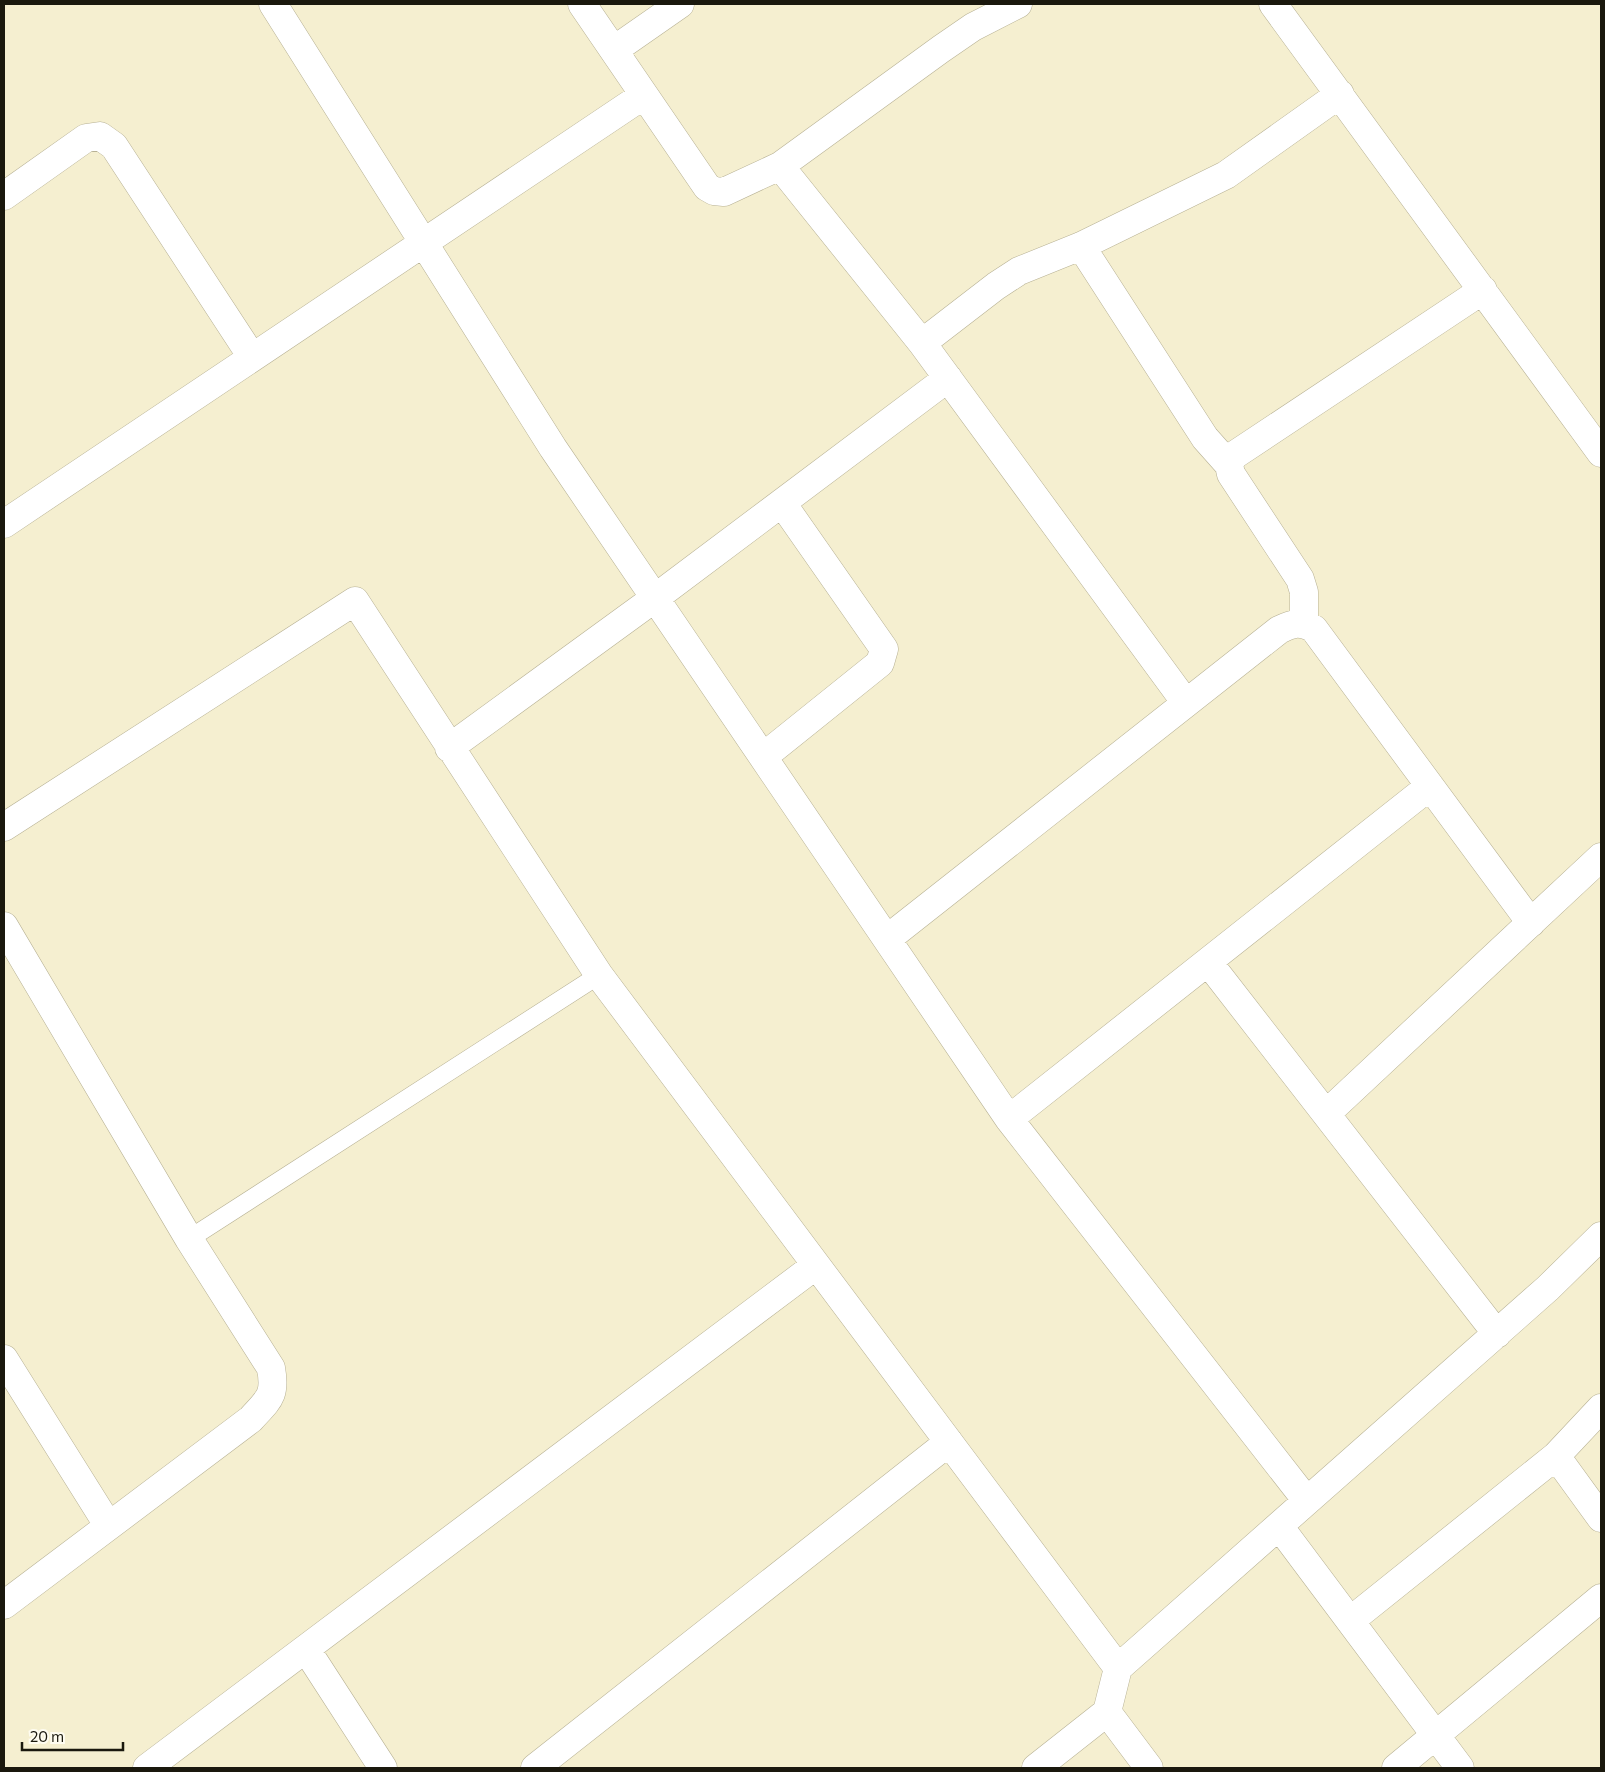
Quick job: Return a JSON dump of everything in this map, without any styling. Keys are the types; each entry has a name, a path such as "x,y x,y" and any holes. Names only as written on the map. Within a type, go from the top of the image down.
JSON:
{"street":[{"path":"273,4 553,448 1009,1119 1307,1501"},
{"path":"582,4 707,187 714,191 724,192 780,166 941,48 973,27 1018,4"},
{"path":"614,50 680,4"},
{"path":"1273,4 1601,453"},
{"path":"922,343 996,286 1019,271 1081,246 1226,174 1340,94"},
{"path":"4,524 644,95"},
{"path":"4,196 86,138 100,136 114,146 252,357"},
{"path":"780,166 922,343 1186,703"},
{"path":"1081,246 1205,438 1229,465"},
{"path":"1304,623 1304,592 1300,579 1230,474 1229,465 1233,456 1483,290"},
{"path":"449,748 655,598 948,378"},
{"path":"763,758 880,663 884,649 782,503"},
{"path":"4,827 355,600 449,748 599,975 1118,1668"},
{"path":"887,939 1279,630 1294,622 1304,623 1314,629 1531,923"},
{"path":"1009,1119 1430,786"},
{"path":"1326,1114 1601,858"},
{"path":"4,1605 250,1419 268,1401 274,1386 271,1368 189,1239 6,936"},
{"path":"1208,962 1497,1334"},
{"path":"1036,1768 1107,1712 1118,1668 1497,1334 1601,1236"},
{"path":"147,1768 816,1266"},
{"path":"4,1361 108,1525"},
{"path":"1350,1621 1556,1456 1601,1408"},
{"path":"535,1768 949,1442"},
{"path":"1556,1456 1601,1518"},
{"path":"1278,1526 1460,1768"},
{"path":"1396,1768 1601,1598"},
{"path":"306,1649 383,1768"},
{"path":"1107,1712 1149,1768"}],"lane":[{"path":"189,1239 599,975"}]}
